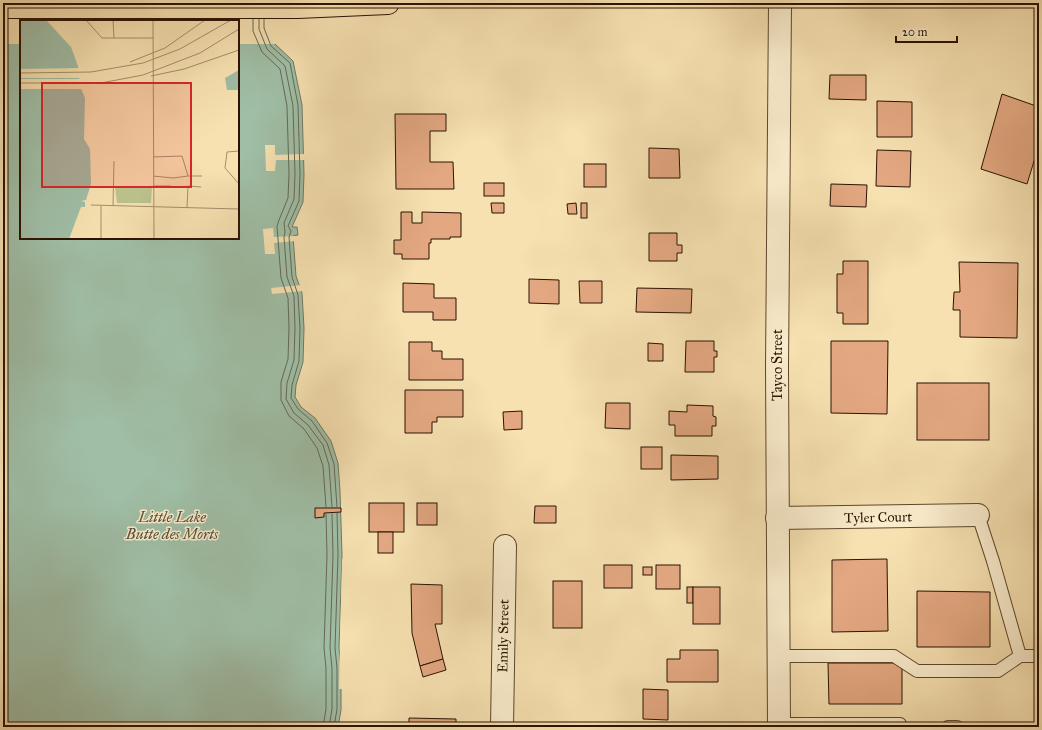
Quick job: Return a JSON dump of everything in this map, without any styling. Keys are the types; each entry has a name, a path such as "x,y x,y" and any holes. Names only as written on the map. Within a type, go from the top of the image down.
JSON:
{"highway":[{"path":"3,7 298,7 388,3"}],"street":[{"name":"Tayco Street","path":"780,3 777,367 778,656 780,725"},
{"name":"Tyler Court","path":"777,518 978,515"},
{"name":"Emily Street","path":"502,727 505,546"}],"lane":[{"path":"978,515 993,561 1020,656"},
{"path":"778,656 894,656 917,671 998,671 1020,656 1039,656"},
{"path":"780,725 900,724"},
{"path":"948,727 957,727"}],"water":[{"name":"Little Lake Butte des Morts","path":"3,3 268,3 268,27 275,44 293,61 302,105 304,174 303,202 292,227 297,227 298,235 293,236 296,276 302,293 304,328 303,362 296,385 295,397 301,407 315,418 331,441 338,463 342,555 339,648 341,667 341,710 338,727 3,727"}],"pier":[{"path":"3,3 270,3 270,27 278,44 239,44 239,20 20,20 20,44 3,44"},
{"path":"265,145 275,145 275,155 304,154 304,160 276,160 275,171 266,171"},
{"path":"273,228 274,237 296,236 295,241 274,243 275,254 265,254 263,229"},
{"path":"301,285 303,291 272,294 271,288"},
{"path":"342,559 341,648 343,689 339,689"}],"building":[{"path":"830,75 866,75 866,100 829,99"},
{"path":"1002,94 1039,107 1039,145 1027,184 981,169"},
{"path":"877,101 912,102 912,137 877,137"},
{"path":"395,114 446,114 446,131 430,131 430,162 453,162 454,189 396,189"},
{"path":"649,148 679,149 680,178 649,178"},
{"path":"877,150 911,151 910,187 876,186"},
{"path":"584,164 606,164 606,187 584,187"},
{"path":"484,183 504,183 504,196 484,196"},
{"path":"831,184 867,185 866,207 830,206"},
{"path":"491,203 504,203 504,213 492,213"},
{"path":"576,203 577,214 568,214 567,204"},
{"path":"581,203 587,203 587,218 581,218"},
{"path":"401,212 412,212 412,223 422,223 422,212 461,213 461,237 450,237 450,239 431,239 431,243 429,243 429,259 402,259 402,254 394,254 394,240 401,240"},
{"path":"649,233 677,233 677,245 682,245 682,253 677,253 677,261 649,261"},
{"path":"843,261 868,261 868,324 843,324 843,313 837,313 837,274 843,274"},
{"path":"959,262 1018,263 1017,338 960,337 960,310 953,310 954,292 960,292"},
{"path":"529,279 559,280 559,304 529,303"},
{"path":"579,281 602,281 602,303 580,303"},
{"path":"403,283 434,284 434,298 456,298 456,320 433,320 433,312 403,312"},
{"path":"637,288 692,289 691,313 636,312"},
{"path":"686,341 714,341 714,351 717,351 717,357 714,357 714,372 685,372"},
{"path":"831,341 888,341 887,414 831,413"},
{"path":"409,342 432,342 432,351 442,351 442,359 463,359 463,380 409,380"},
{"path":"648,343 663,344 663,361 648,361"},
{"path":"917,383 989,383 989,440 917,440"},
{"path":"405,390 463,390 463,417 437,417 437,422 432,422 432,433 405,433"},
{"path":"606,403 630,403 630,429 605,428"},
{"path":"687,405 713,406 713,416 716,417 716,426 712,426 712,436 675,436 675,425 669,425 669,411 687,412"},
{"path":"522,411 522,429 504,430 503,412"},
{"path":"641,447 662,447 662,469 641,469"},
{"path":"1039,450 1039,461 1034,453"},
{"path":"671,455 718,456 718,479 671,480"},
{"path":"369,503 404,503 404,532 369,532"},
{"path":"417,503 437,503 437,525 417,525"},
{"path":"535,506 556,506 556,523 534,523"},
{"path":"315,508 341,508 341,512 324,513 324,517 315,518"},
{"path":"378,532 393,532 393,553 378,553"},
{"path":"887,559 888,631 832,632 832,560"},
{"path":"604,565 632,565 632,588 604,588"},
{"path":"656,565 680,565 680,589 656,589"},
{"path":"643,567 652,567 652,575 643,575"},
{"path":"553,581 582,581 582,628 553,628"},
{"path":"411,584 442,585 442,624 435,624 443,659 420,666 412,633"},
{"path":"687,587 693,587 693,603 687,603"},
{"path":"693,587 720,587 720,624 693,624"},
{"path":"917,591 990,592 990,647 917,647"},
{"path":"680,650 718,650 718,682 667,682 667,659 680,659"},
{"path":"443,659 446,670 423,677 420,666"},
{"path":"828,663 902,663 902,704 829,704"},
{"path":"643,689 668,690 668,720 643,719"},
{"path":"409,718 456,719 456,727 409,727"}]}
